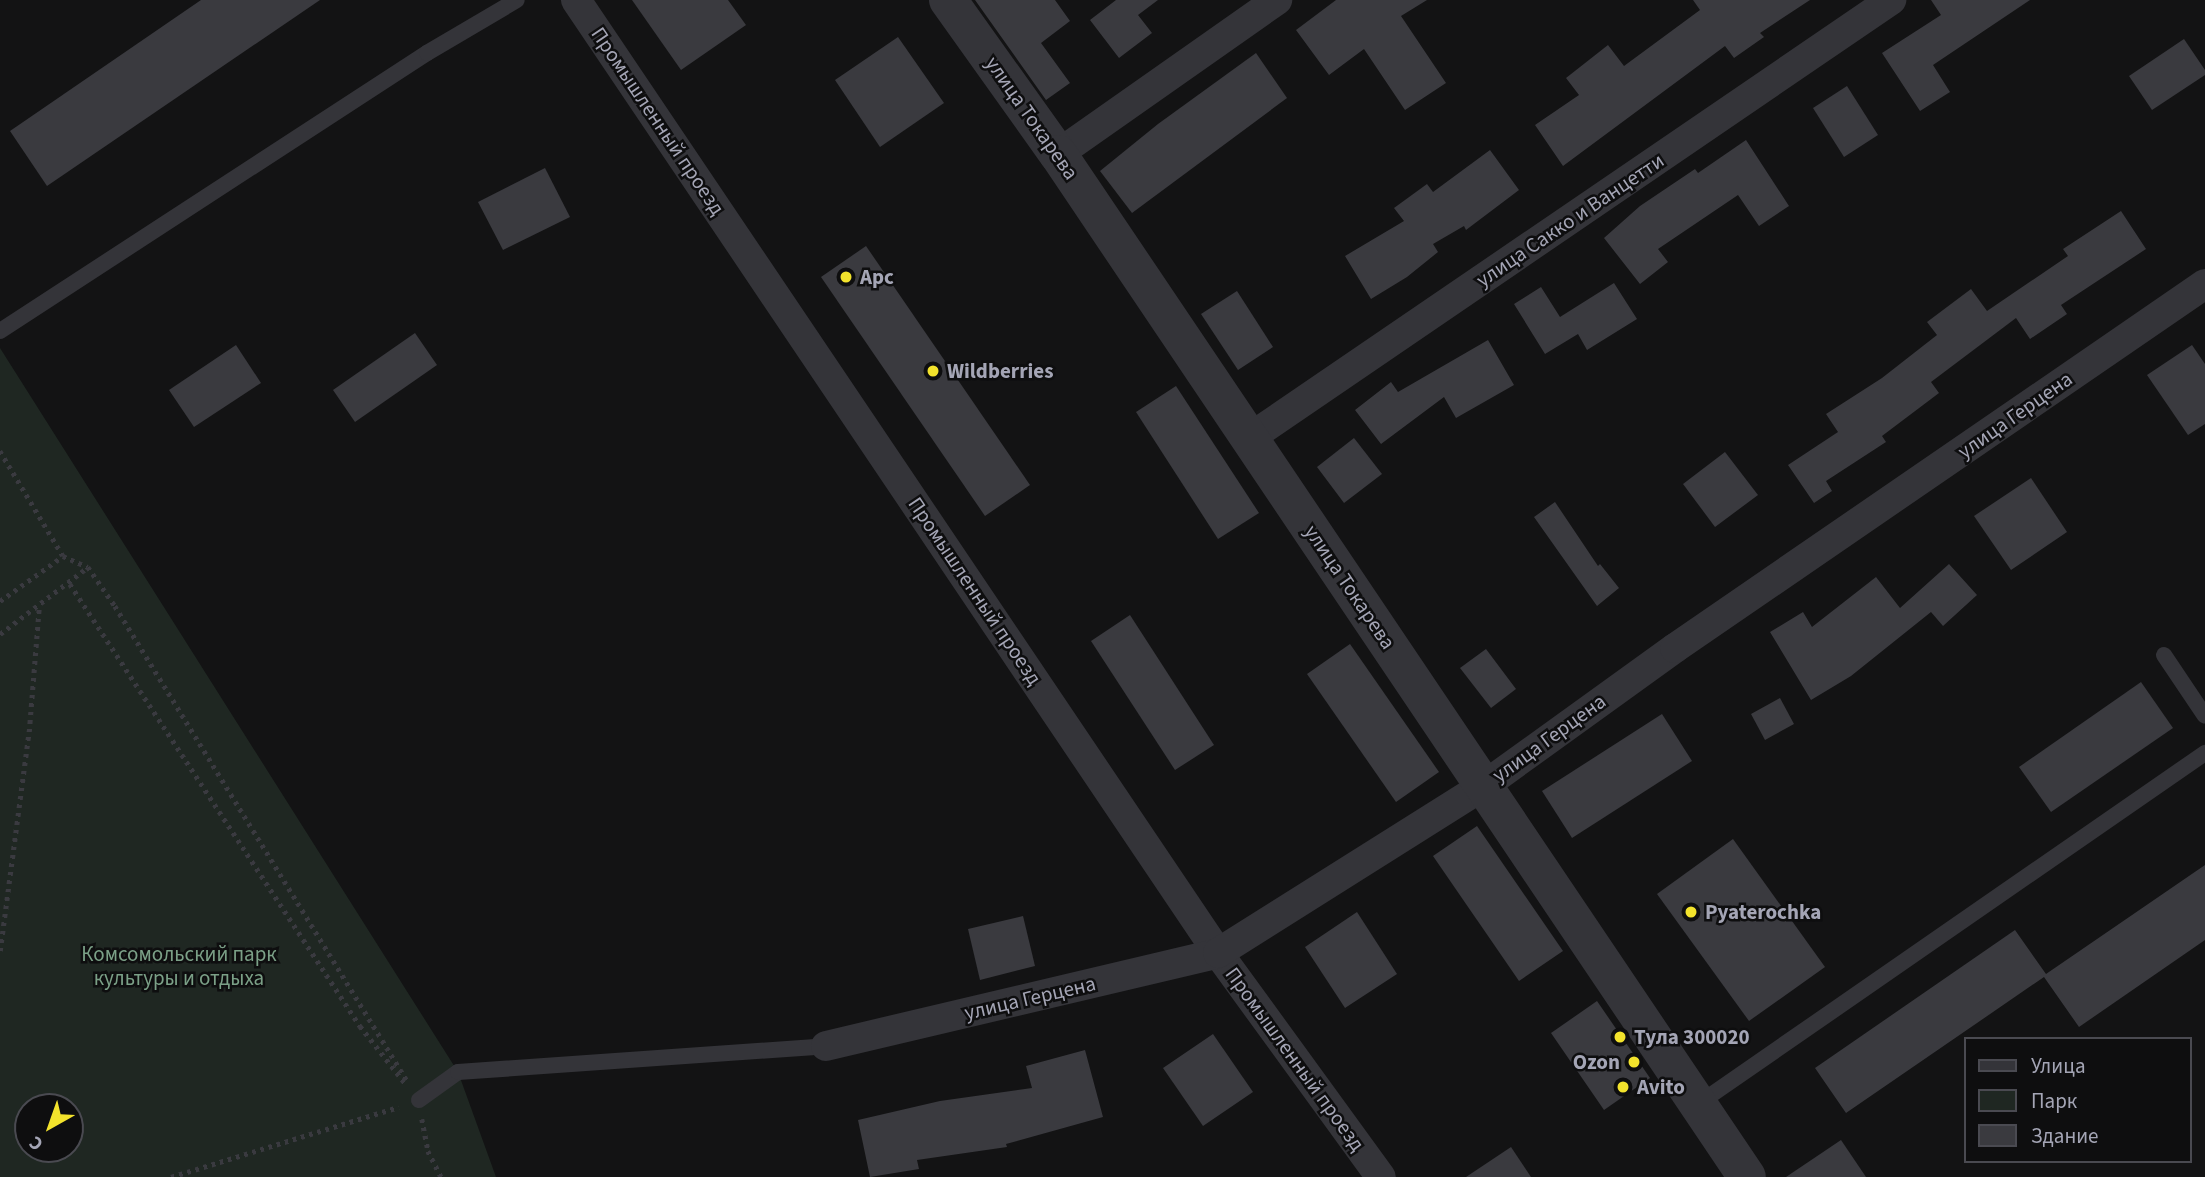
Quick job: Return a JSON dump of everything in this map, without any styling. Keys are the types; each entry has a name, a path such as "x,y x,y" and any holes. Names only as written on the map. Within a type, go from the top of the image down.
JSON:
{"street":[{"name":"Промышленный проезд","path":"576,0 1218,953 1381,1177"},
{"name":"улица Токарева","path":"948,0 1058,154 1747,1177"},
{"path":"1058,154 1277,0"},
{"name":"улица Сакко и Ванцетти","path":"1248,439 1891,0"},
{"name":"улица Герцена","path":"826,1046 1218,953 1485,785 1675,648 2205,284"}],"lane":[{"path":"0,331 427,53 517,0"},
{"path":"2164,655 2205,716"},
{"path":"1699,1104 2205,753"},
{"path":"419,1100 458,1072 826,1046"}],"path":[{"path":"0,451 63,556 88,567 419,1100 428,1151 441,1177"},
{"path":"0,601 63,556"},
{"path":"0,634 70,584 88,567"},
{"path":"70,584 360,1026 419,1100"},
{"path":"0,951 29,732 39,606"},
{"path":"170,1177 419,1100"}],"green space":[{"name":"Комсомольский парк культуры и отдыха","path":"0,348 458,1072 496,1177 0,1177"}],"building":[{"path":"201,0 320,0 47,186 10,131"},
{"path":"632,0 728,0 746,25 681,70"},
{"path":"975,0 1055,0 1070,21 1041,43 1070,83 1046,100"},
{"path":"1116,0 1158,0 1138,15 1152,33 1119,58 1090,20"},
{"path":"1336,0 1427,0 1401,16 1446,83 1405,110 1364,49 1329,75 1296,30"},
{"path":"1693,0 1810,0 1760,33 1764,37 1734,58 1725,46 1563,166 1535,125 1579,95 1566,78 1608,45 1624,66 1700,10"},
{"path":"1931,0 2030,0 1933,65 1950,92 1920,111 1882,53 1941,15"},
{"path":"898,37 944,103 880,147 835,80"},
{"path":"2184,39 2205,70 2205,75 2152,110 2129,76"},
{"path":"1256,53 1287,98 1132,213 1100,171 1158,124"},
{"path":"1847,86 1878,135 1844,157 1813,108"},
{"path":"1746,140 1789,206 1759,226 1738,195 1658,249 1668,262 1640,284 1604,238 1640,206 1695,169 1698,173"},
{"path":"1490,150 1519,190 1466,230 1464,226 1433,244 1438,252 1407,277 1371,299 1345,256 1404,221 1394,208 1427,184 1433,192"},
{"path":"545,168 570,217 503,250 478,202"},
{"path":"2121,211 2146,249 2061,305 2067,314 2030,339 2016,318 1931,382 1939,393 1882,436 1886,442 1826,481 1832,491 1814,503 1788,465 1838,432 1826,414 1882,378 1937,335 1927,322 1971,289 1987,311 2068,256 2063,249"},
{"path":"866,246 1030,485 985,516 821,277"},
{"path":"1614,283 1637,319 1587,350 1578,334 1545,354 1514,304 1541,287 1560,317"},
{"path":"1237,291 1273,347 1238,370 1201,314"},
{"path":"415,333 437,365 355,422 333,390"},
{"path":"1488,340 1514,385 1456,418 1444,397 1381,444 1355,410 1391,382 1398,392"},
{"path":"236,345 261,383 194,427 169,390"},
{"path":"2192,345 2205,364 2205,424 2188,435 2147,375"},
{"path":"1176,386 1259,513 1218,539 1136,412"},
{"path":"1354,438 1382,474 1344,503 1317,467"},
{"path":"1725,452 1758,495 1715,527 1683,484"},
{"path":"2031,478 2067,532 2011,570 1974,516"},
{"path":"1555,502 1598,566 1600,564 1619,588 1597,606 1534,517"},
{"path":"1949,564 1977,595 1943,626 1931,612 1851,676 1811,700 1770,632 1803,612 1812,627 1876,577 1900,608"},
{"path":"1130,615 1214,745 1175,770 1091,641"},
{"path":"1350,644 1439,772 1396,802 1307,674"},
{"path":"1486,649 1516,689 1491,708 1460,668"},
{"path":"2141,682 2173,728 2051,812 2019,767"},
{"path":"1780,698 1794,724 1765,740 1751,714"},
{"path":"1662,714 1692,761 1572,838 1542,791"},
{"path":"1477,826 1563,951 1519,981 1433,856"},
{"path":"1733,839 1825,967 1749,1021 1657,894"},
{"path":"2205,865 2205,940 2079,1027 2044,977 1846,1113 1815,1068 2015,930 2046,974"},
{"path":"1357,912 1397,974 1345,1008 1305,947"},
{"path":"1023,916 1035,966 980,980 968,929"},
{"path":"1597,1001 1650,1078 1604,1110 1551,1033"},
{"path":"1213,1034 1253,1092 1203,1126 1163,1068"},
{"path":"1085,1050 1103,1117 1006,1144 1007,1147 917,1160 919,1169 870,1177 858,1120 940,1101 1032,1088 1026,1066"},
{"path":"1841,1140 1866,1177 1786,1177"},
{"path":"1511,1147 1531,1177 1466,1177"}],"place":[{"name":"Арс","path":"846,277"},
{"name":"Wildberries","path":"933,371"},
{"name":"Pyaterochka","path":"1691,912"},
{"name":"Тула 300020","path":"1620,1037"},
{"name":"Ozon","path":"1634,1062"},
{"name":"Avito","path":"1623,1087"}]}
